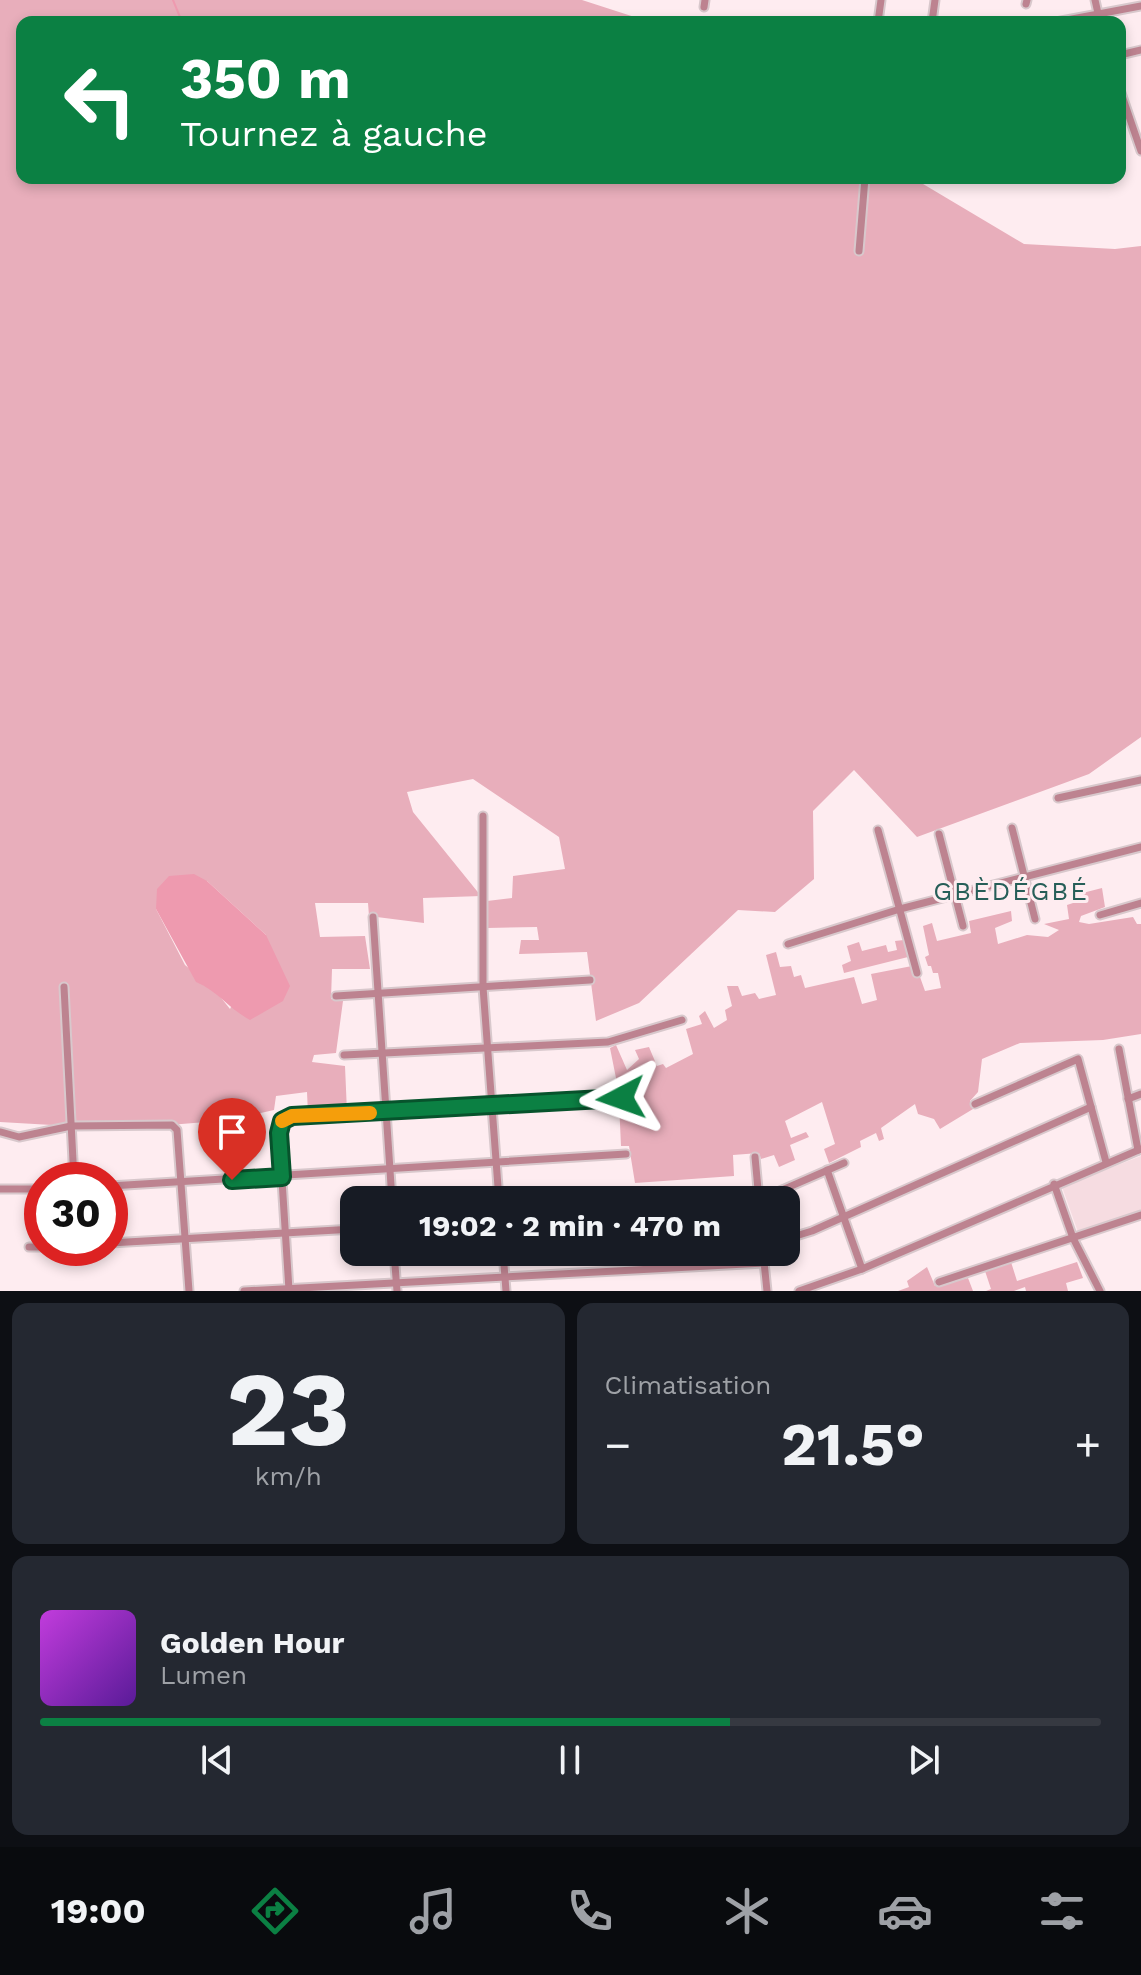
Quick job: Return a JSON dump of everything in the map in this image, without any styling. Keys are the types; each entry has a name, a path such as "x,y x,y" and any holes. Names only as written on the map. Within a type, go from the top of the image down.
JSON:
{"street":[{"path":"1106,16 1141,6"},
{"path":"1126,107 1141,151"},
{"path":"859,251 865,184"},
{"path":"1058,798 1141,780"},
{"path":"483,816 483,987 498,1186"},
{"path":"1012,828 1035,919"},
{"path":"878,830 917,973"},
{"path":"939,834 963,926"},
{"path":"788,944 900,909 1141,847"},
{"path":"1100,915 1141,903"},
{"path":"373,917 391,1186"},
{"path":"336,996 590,980"},
{"path":"64,987 73,1162"},
{"path":"344,1055 608,1042 682,1020"},
{"path":"799,1291 862,1269 1139,1149 1119,1049"},
{"path":"975,1104 1078,1059 1106,1162"},
{"path":"1128,1099 1141,1094"},
{"path":"289,1289 279,1133 282,1121 292,1116 621,1098"},
{"path":"800,1234 1091,1107"},
{"path":"1,1132 19,1137 71,1126 172,1125 177,1130 189,1291"},
{"path":"128,1185 626,1154"},
{"path":"755,1157 758,1186"},
{"path":"791,1186 844,1163"},
{"path":"827,1170 862,1269"},
{"path":"1054,1184 1073,1238 1100,1291"},
{"path":"0,1190 24,1189"},
{"path":"939,1282 1141,1215"},
{"path":"128,1242 340,1230"},
{"path":"395,1266 397,1287"},
{"path":"504,1266 506,1291"},
{"path":"244,1291 397,1287 713,1266"},
{"path":"765,1266 767,1291"}],"shaded area":[{"path":"0,0 582,0 631,16 16,16 16,184 923,184 1024,244 1115,249 1141,246 1141,737 1089,774 917,837 854,770 813,811 814,879 775,912 738,910 639,1003 596,1021 587,952 519,954 521,940 539,940 537,927 487,928 487,901 512,898 513,876 565,869 559,837 473,779 407,792 413,812 481,896 423,898 424,923 369,916 368,903 315,903 320,937 365,936 370,969 332,969 331,999 343,1001 336,1053 314,1055 312,1062 345,1066 347,1112 308,1114 307,1092 276,1096 274,1110 230,1120 121,1129 0,1122","holes":["207,881 266,935 230,1009 214,989 185,965 156,909"]},
{"path":"194,874 207,881 266,935 290,986 283,1001 250,1020 196,982 156,909 157,889 169,876"},
{"path":"1102,888 1105,907 1081,916 1079,922 1089,924 1133,917 1137,924 1141,924 1141,1034 1103,1040 1020,1043 982,1059 978,1092 970,1101 973,1109 940,1129 934,1119 918,1114 915,1104 881,1128 884,1139 879,1141 876,1133 860,1141 861,1147 829,1163 824,1149 835,1144 822,1102 785,1121 791,1138 806,1132 809,1137 790,1145 795,1160 779,1167 774,1155 761,1159 759,1153 733,1155 734,1176 635,1183 629,1146 621,1146 619,1102 625,1101 624,1088 618,1088 610,1048 616,1045 627,1070 639,1059 635,1050 649,1047 657,1066 663,1064 666,1068 693,1054 686,1029 702,1024 699,1016 705,1011 714,1028 727,1020 725,1010 732,1006 727,986 738,986 742,996 755,993 759,999 776,995 766,955 776,952 780,967 791,966 794,977 801,975 805,988 854,977 862,1004 877,1000 871,974 912,966 915,978 920,977 925,991 941,988 938,973 933,973 925,957 929,955 923,926 932,923 937,941 971,933 969,921 1011,911 1012,921 995,928 998,944 1027,935 1048,937 1059,930 1044,924 1069,919 1067,905 1073,903 1071,896"},
{"path":"904,940 908,957 844,973 842,965 851,961 847,946 859,942 862,951 886,945 888,952 897,950 895,941"},
{"path":"1141,1156 1141,1210 1078,1232 1062,1187"},
{"path":"1011,1262 1017,1281 1077,1262 1083,1278 1066,1283 1068,1291 1026,1291 1025,1287 1014,1291 986,1291 991,1289 985,1271"},
{"path":"927,1267 935,1286 968,1278 973,1291 898,1291 909,1287 907,1281"}],"waterway":[{"path":"173,0 180,16"}],"slow traffic":[{"path":"282,1121 292,1116 370,1113"}],"district":[{"name":"GBÈDÉGBÉ","path":"1011,891"}],"route":[{"path":"232,1180 282,1177 279,1133 282,1121 292,1116 621,1098"}]}
